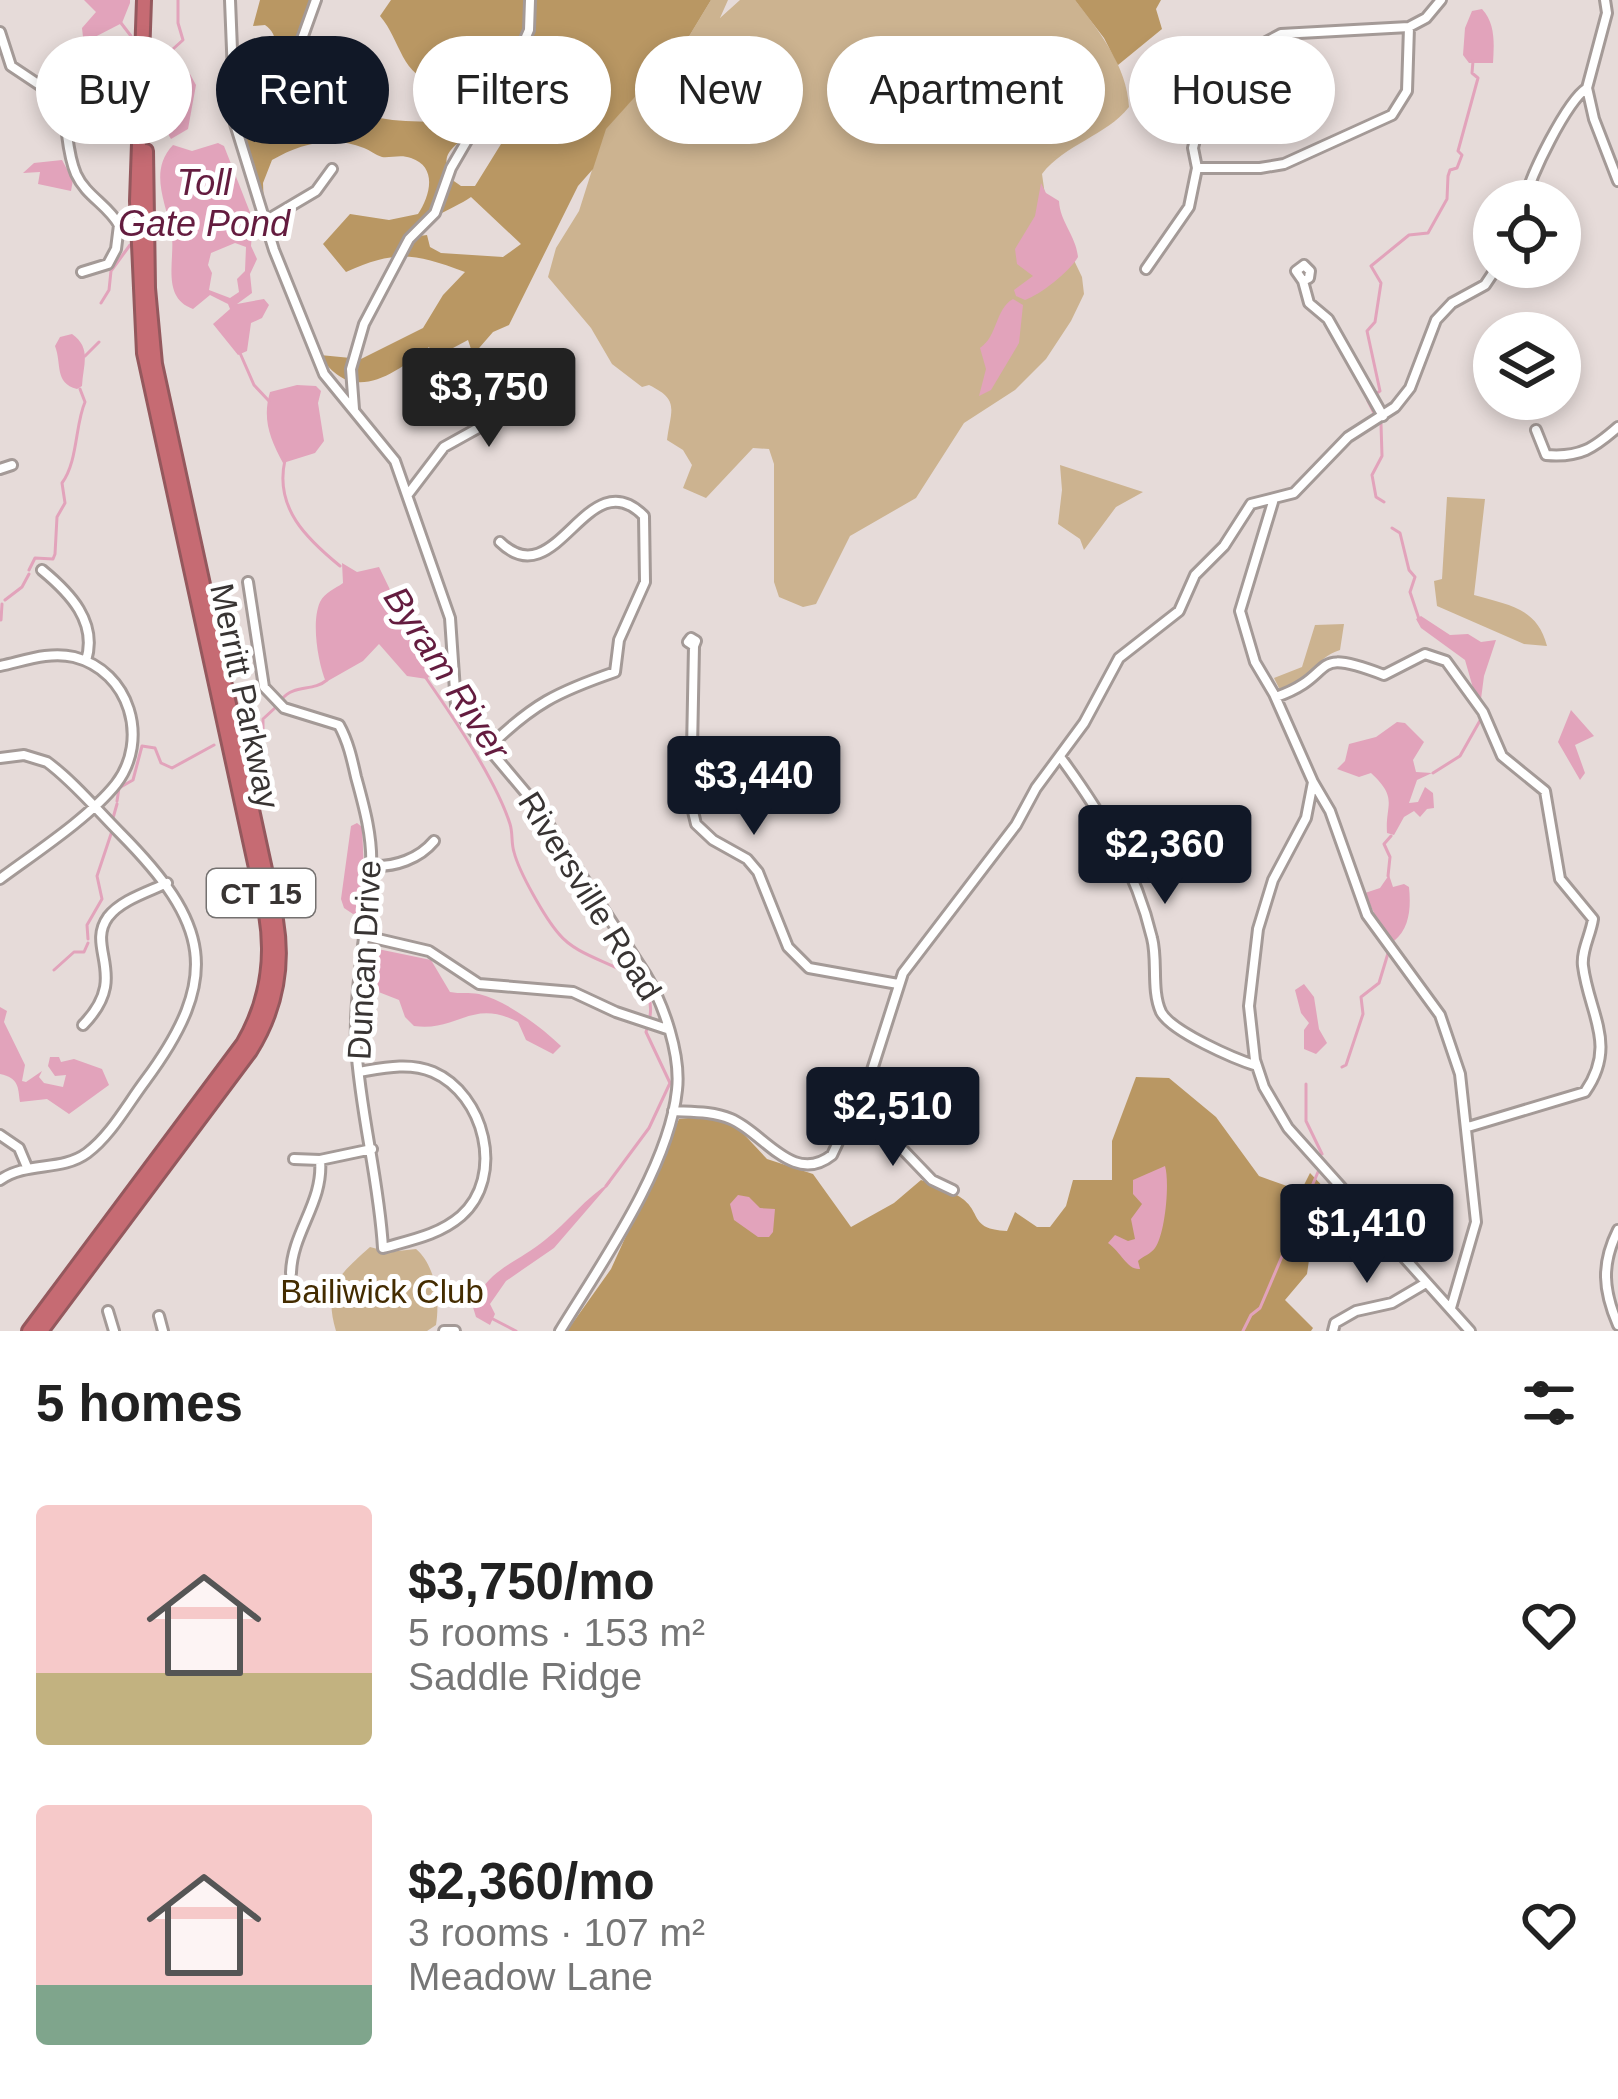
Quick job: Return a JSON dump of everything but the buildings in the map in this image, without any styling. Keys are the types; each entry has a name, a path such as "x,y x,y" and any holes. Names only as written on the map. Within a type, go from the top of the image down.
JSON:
{"highway":[{"name":"Merritt Parkway","path":"145,36 147,0"},
{"name":"Merritt Parkway","path":"29,1331 243,1044 262,1004 269,967 267,922 149,382 138,262 140,144"},
{"name":"Merritt Parkway","path":"41,1331 250,1051 270,1010 278,974 275,913 154,356 144,144"},
{"path":"130,217 138,262"}],"street":[{"name":"Riversville Road","path":"230,0 231,36"},
{"path":"303,36 316,0"},
{"path":"354,410 350,368 357,340 409,239 435,213 451,168 522,46 529,30 530,0"},
{"path":"1146,269 1189,207 1198,128 1264,40 1281,34 1408,27 1426,18 1442,0"},
{"path":"1605,0 1607,13"},
{"path":"1615,0 1607,13 1587,88 1618,182"},
{"path":"1197,168 1284,164 1392,115 1407,91 1408,27"},
{"path":"0,32 11,66 58,98 76,175 84,190 119,225 116,249 108,264 82,272"},
{"path":"1530,180 1571,101 1587,88"},
{"name":"Riversville Road","path":"240,144 317,361 386,447 408,494 450,618 456,705 536,805 648,977 667,1029 676,1068 674,1107 645,1182 560,1331"},
{"path":"266,220 316,190 332,169"},
{"path":"1303,281 1309,303 1328,320 1383,416"},
{"path":"674,1107 737,1121 777,1154 814,1164 836,1150 872,1070 898,984 994,857 1036,788 1061,758 1119,658 1179,611 1196,575 1224,546 1246,508 1294,493 1348,437 1383,416 1410,388 1436,320 1452,303 1480,288"},
{"path":"408,494 444,447 490,422 516,376"},
{"path":"1536,430 1546,455 1577,456 1618,427"},
{"path":"0,469 12,465"},
{"path":"1274,501 1240,611 1255,662 1330,811 1367,915 1446,1026 1460,1074 1476,1222 1451,1310"},
{"path":"490,747 526,711 562,690 615,672 620,640 645,582 646,526 639,510 625,504 598,507 538,557 521,557 500,542"},
{"path":"42,570 80,608 89,640 86,661"},
{"name":"Duncan Drive","path":"248,582 264,686 284,708 339,724 368,823 372,866 356,1021 358,1072 383,1248 437,1231 466,1212 482,1179 484,1141 467,1097 440,1076 397,1066 358,1072"},
{"path":"694,646 691,803 696,824 754,867 788,947 809,968 898,984"},
{"path":"0,666 52,655 86,661 120,689 133,724 132,749 124,772 93,806 0,879"},
{"path":"1276,697 1301,690 1325,663 1334,660 1384,675 1418,656 1441,658 1452,666 1484,712 1502,757 1545,791 1560,879 1593,919 1582,967 1603,1022 1606,1047 1594,1082 1585,1092 1468,1126"},
{"path":"0,758 24,755 47,762 93,806 167,883 188,919 196,959 195,988 180,1032 90,1150 70,1161 27,1167 0,1180"},
{"path":"1061,758 1106,822 1127,862 1152,938 1158,1001 1164,1016 1181,1030 1257,1066"},
{"path":"1312,782 1306,818 1273,880 1258,929 1249,1006 1257,1066 1288,1128 1470,1331"},
{"path":"372,866 419,855 434,841"},
{"path":"83,1025 106,993 102,937 108,918 124,904 167,883"},
{"path":"365,936 429,951 479,983 573,992 667,1029"},
{"path":"857,1102 932,1180 953,1190"},
{"path":"0,1135 20,1148 27,1167"},
{"path":"294,1160 320,1160 372,1149"},
{"path":"291,1273 295,1246 318,1196 320,1160"},
{"path":"1618,1229 1604,1271 1606,1296 1618,1325"},
{"path":"1331,1330 1345,1325 1356,1311 1392,1303 1426,1283"},
{"path":"109,1312 114,1331"},
{"path":"159,1316 164,1331"},
{"path":"444,1331 455,1331"}],"green space":[{"path":"711,0 728,0 720,18 740,0 1075,0 1101,36 827,36 827,144 1079,144 1042,174 1046,202 1082,277 1084,294 1046,359 1015,390 964,423 916,498 850,536 816,604 803,607 779,597 774,582 774,464 769,449 753,448 706,498 683,488 692,465 683,450 667,440 669,401 659,390 642,387 612,364 591,328 548,277 556,248 579,211 600,144 611,144 611,122 635,96 635,144 803,144 803,36 689,36"},
{"path":"1105,42 1123,77 1129,107 1105,128"},
{"path":"1060,465 1143,492 1116,507 1084,550 1080,539 1058,524"},
{"path":"1447,497 1485,499 1474,595 1528,615 1547,646 1524,644 1437,606 1434,581 1442,579"},
{"path":"1344,624 1340,650 1281,692 1274,678 1302,667 1315,625"},
{"name":"Bailiwick Club","path":"370,1247 389,1252 416,1249 423,1256 435,1284 436,1325 427,1331 336,1331 331,1303 336,1283"}],"shaded area":[{"path":"260,0 311,0 296,36 274,36 265,25 253,26"},
{"path":"391,0 711,0 689,36 635,36 635,97 611,123 611,36 413,36 413,71 380,16"},
{"path":"1075,0 1161,0 1156,9 1162,29 1153,36 1129,36 1129,56 1118,65"},
{"path":"389,119 413,121 413,144 457,144 446,162 451,179 461,186 475,186 501,144 601,144 593,169 578,186 509,325 493,332 473,355 468,340 453,348 438,366 429,347 373,381 345,379 332,370 320,355 361,359 423,328 443,295 465,272 432,261 392,257 346,272 323,244 350,214 389,220 418,214 429,183 420,162 404,156 382,157 352,144 389,144","holes":["471,197 521,244 503,257 441,253 430,247 427,235 404,238"]},
{"path":"245,144 313,144 272,160 263,183 264,208"},
{"path":"1136,1077 1169,1078 1216,1117 1259,1176 1301,1191 1310,1173 1334,1198 1312,1239 1307,1274 1285,1300 1311,1331 567,1331 611,1269 679,1119 707,1116 739,1129 767,1159 813,1174 851,1227 894,1203 921,1180 960,1197 986,1227 1007,1231 1015,1212 1037,1227 1050,1227 1066,1206 1073,1180 1112,1180 1112,1141"}],"water":[{"path":"84,0 130,0 122,23 97,36 83,36 82,28 96,12"},
{"path":"1482,9 1492,28 1493,63 1469,63 1463,55 1465,28 1472,11"},
{"name":"Toll Gate Pond","path":"173,145 192,151 224,146 253,220 251,246 257,259 250,274 252,293 237,304 264,299 269,305 262,318 251,323 247,351 238,355 213,324 230,309 228,304 210,295 193,309 176,295 173,286 171,230 160,175","holes":["235,243 246,247 245,271 237,279 239,292 230,298 209,290 211,253"]},
{"path":"62,160 73,180 71,191 38,184 40,172 23,173 34,163"},
{"path":"1041,183 1059,201 1078,257 1054,282 1025,300 1014,290 1033,276 1017,264 1015,249 1035,216"},
{"path":"1013,299 1023,305 1019,343 991,390 979,396 986,369 980,348"},
{"path":"72,334 85,357 82,386 77,389 62,378 55,346 60,337"},
{"path":"316,386 321,391 318,403 324,441 315,453 283,463 269,429 268,402 270,392"},
{"path":"342,563 357,572 379,567 431,674 427,679 407,676 379,644 363,661 326,682 318,654 317,610 327,593 343,583"},
{"path":"1421,616 1450,635 1468,634 1481,642 1496,640 1481,699 1475,695 1465,660 1421,628 1416,619"},
{"path":"1571,710 1594,736 1575,745 1585,773 1580,780 1558,742"},
{"path":"1397,722 1405,723 1424,742 1413,760 1416,772 1432,773 1417,780 1409,803 1418,802 1425,787 1433,793 1434,808 1420,817 1414,811 1404,817 1394,835 1387,833 1389,802 1380,782 1371,773 1359,777 1337,769 1345,761 1349,744 1376,737"},
{"path":"351,826 362,827 364,871 358,913 353,914 341,899"},
{"path":"1389,875 1393,887 1404,884 1410,895 1406,923 1394,941 1382,931 1365,893 1380,888"},
{"path":"373,948 431,960 450,992 479,994 501,1002 561,1046 553,1054 526,1040 518,1022 488,1013 443,1025 414,1026 399,1000 376,991"},
{"path":"1304,984 1314,997 1319,1029 1327,1043 1316,1054 1304,1049 1309,1023 1295,990"},
{"path":"0,1007 7,1011 4,1022 25,1065 22,1081 42,1071 39,1077 44,1083 63,1087 66,1075 55,1076 48,1066 50,1057 59,1057 61,1062 74,1059 102,1069 109,1085 69,1114 47,1099 20,1102 14,1081 0,1074"},
{"path":"1165,1166 1167,1196 1159,1241 1138,1261 1140,1269 1135,1269 1108,1243 1115,1235 1135,1239 1131,1219 1142,1204 1133,1194 1133,1180"},
{"path":"611,1182 554,1248 506,1281 490,1304 495,1314 490,1325 476,1317 472,1304 487,1282 545,1240"},
{"path":"738,1195 749,1197 760,1208 775,1209 769,1237 758,1237 734,1220 730,1204"}],"waterway":[{"path":"178,0 182,36"},
{"name":"Byram River","path":"121,23 131,36"},
{"path":"1374,395 1380,391 1367,331 1375,322 1381,283 1371,266 1409,235 1428,233 1447,199 1448,176 1462,155 1458,151 1478,78 1472,73 1473,61"},
{"path":"155,229 171,230"},
{"path":"101,303 109,290 111,271 130,245"},
{"path":"85,356 99,342"},
{"name":"Byram River","path":"240,353 254,385 269,401"},
{"path":"29,570 35,558 53,559 55,554 57,517 65,503 62,483 85,402 80,389"},
{"path":"1368,401 1375,415"},
{"path":"1381,424 1382,456 1372,475 1376,497 1384,502"},
{"name":"Byram River","path":"285,460 284,493 289,508 305,533 340,566"},
{"path":"1392,528 1400,533 1415,577 1410,592 1419,619"},
{"path":"5,600 22,587 29,574"},
{"path":"1,620 2,604"},
{"name":"Byram River","path":"426,678 495,788 521,871 553,927 572,946 637,980 647,993 651,1009 646,1032 670,1083 649,1128 606,1186"},
{"path":"282,699 327,680"},
{"path":"251,738 263,735 263,719 276,707"},
{"path":"1433,773 1460,756 1482,717"},
{"path":"117,801 119,788 133,780 142,746 155,748 161,763 172,768 214,745"},
{"path":"113,818 117,804"},
{"path":"88,939 87,925 102,899 97,876 112,831"},
{"path":"1388,876 1390,857 1384,844 1391,836"},
{"path":"54,970 74,952 84,952 88,943"},
{"path":"1342,1067 1363,1014 1361,997 1379,983 1389,950"},
{"path":"1306,1084 1306,1121 1322,1154"},
{"path":"1243,1331 1260,1308 1318,1172"},
{"name":"Byram River","path":"489,1317 516,1331"}]}
